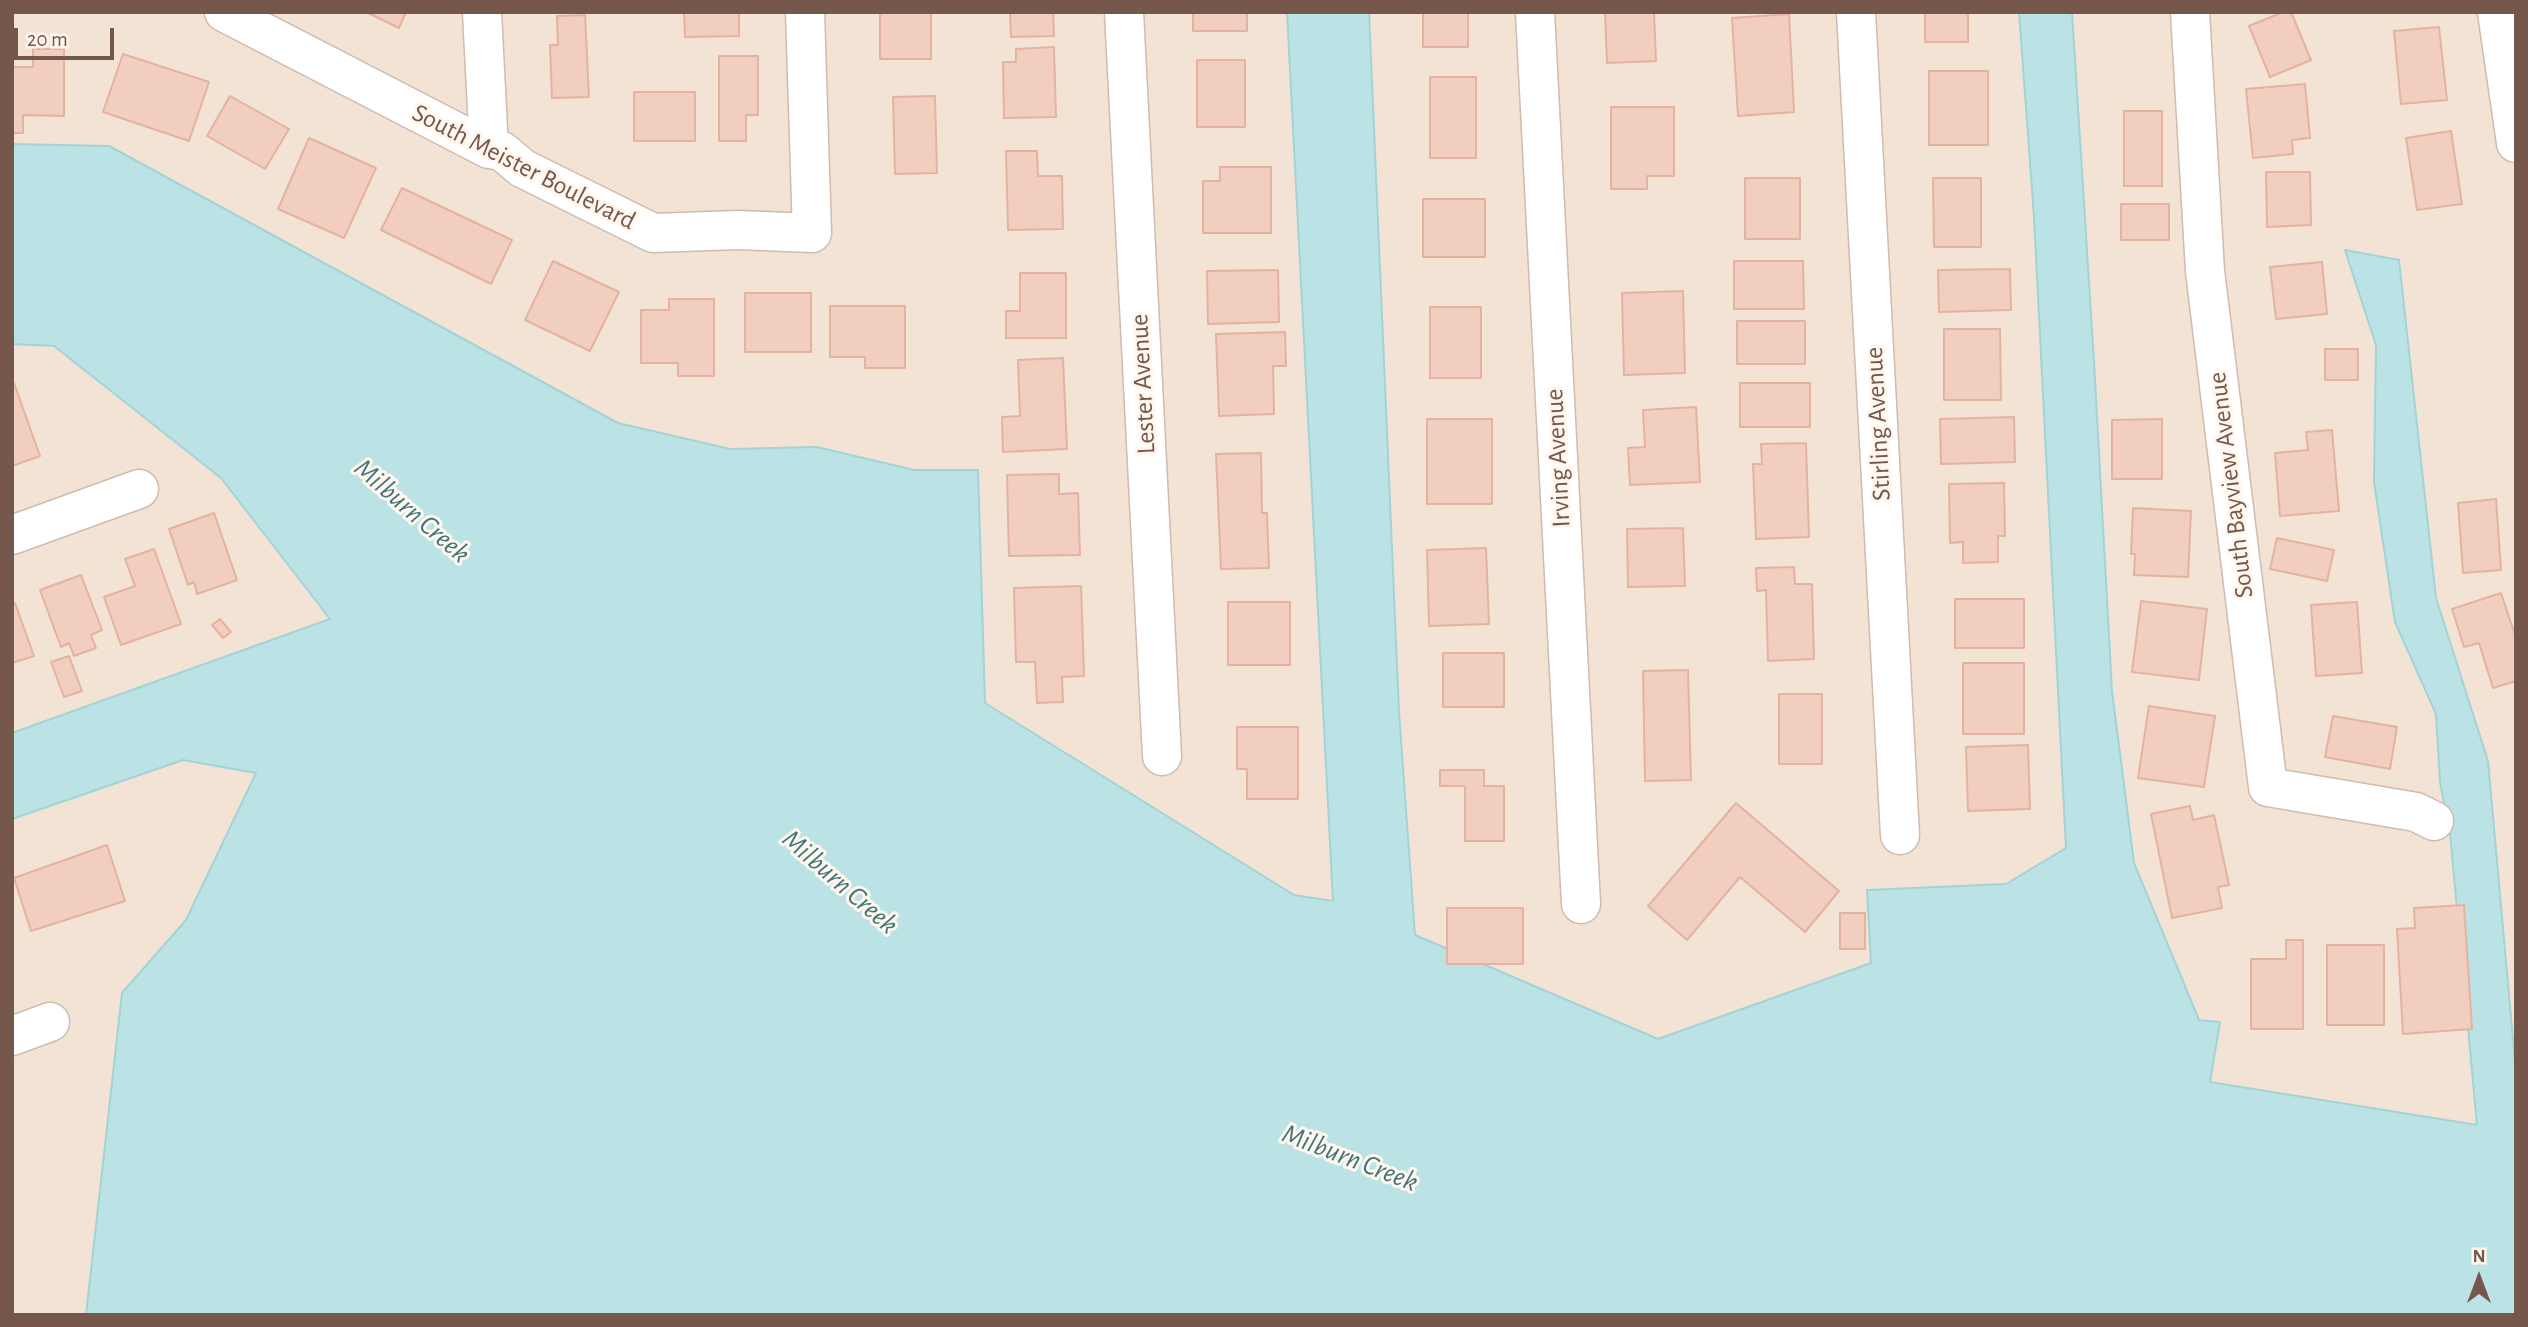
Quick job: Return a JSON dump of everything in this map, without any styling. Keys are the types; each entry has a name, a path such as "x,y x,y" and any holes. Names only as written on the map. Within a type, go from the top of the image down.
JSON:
{"street":[{"name":"South Meister Boulevard","path":"225,12 489,149 502,151 522,168 653,233 738,230 812,233 805,12"},
{"path":"482,12 489,149"},
{"name":"Lester Avenue","path":"1124,12 1162,756"},
{"name":"Irving Avenue","path":"1535,12 1581,904"},
{"name":"Stirling Avenue","path":"1856,12 1900,835"},
{"name":"South Bayview Avenue","path":"2190,12 2205,271 2268,787 2416,812 2434,821"},
{"path":"2497,12 2516,143"},
{"path":"12,535 139,489"},
{"path":"12,1036 50,1022"}],"shaded area":[{"path":"12,12 2516,12 2516,1129 2210,1083 2220,1022 2199,1020 2134,864 2067,848 2006,884 1867,890 1871,963 1658,1039 1334,901 1294,895 985,703 109,146 12,144"},
{"path":"12,344 54,346 221,478 330,619 12,733"},
{"path":"184,760 256,773 186,920 122,993 86,1315 12,1315 12,819"}],"water":[{"name":"Milburn Creek","path":"1287,12 1369,12 1399,712 1415,935 1658,1039 1871,963 1867,890 2006,884 2066,848 2034,217 2019,12 2072,12 2112,691 2134,863 2199,1020 2220,1022 2210,1082 2477,1125 2450,833 2440,782 2436,714 2395,622 2374,482 2376,345 2345,250 2399,260 2436,598 2488,761 2516,1073 2516,1315 86,1315 122,993 186,920 256,773 183,760 12,819 12,733 330,619 221,478 54,346 12,344 12,144 109,146 618,423 730,449 817,447 914,470 978,470 985,703 1294,895 1333,901"}],"building":[{"path":"366,12 406,12 399,28"},
{"path":"684,12 739,12 739,36 685,37"},
{"path":"880,12 931,12 931,59 880,59"},
{"path":"1010,12 1053,12 1054,36 1011,37"},
{"path":"1193,12 1247,12 1247,31 1193,31"},
{"path":"1423,12 1468,12 1468,47 1423,47"},
{"path":"1605,12 1654,12 1656,61 1607,63"},
{"path":"1925,12 1968,12 1968,42 1925,42"},
{"path":"2283,12 2291,12 2311,60 2270,77 2249,26"},
{"path":"1789,14 1794,112 1738,116 1732,18"},
{"path":"585,15 589,97 552,98 550,45 558,45 557,16"},
{"path":"2439,27 2447,100 2401,104 2394,31"},
{"path":"1054,47 1056,117 1004,118 1003,62 1016,62 1016,49"},
{"path":"33,49 64,49 64,116 23,115 23,133 12,133 12,67 33,67"},
{"path":"123,54 209,82 189,141 103,112"},
{"path":"719,56 758,56 758,115 746,115 746,141 719,141"},
{"path":"1197,60 1245,60 1245,127 1197,127"},
{"path":"1929,71 1988,71 1988,145 1929,145"},
{"path":"1430,77 1476,77 1476,158 1430,158"},
{"path":"2305,84 2310,138 2292,140 2293,154 2253,158 2246,89"},
{"path":"634,92 695,92 695,141 634,141"},
{"path":"230,96 289,129 265,169 207,136"},
{"path":"935,96 937,173 895,174 893,97"},
{"path":"1611,107 1674,107 1674,176 1647,176 1647,189 1611,189"},
{"path":"2124,111 2162,111 2162,186 2124,186"},
{"path":"2451,131 2462,204 2417,210 2406,138"},
{"path":"309,138 376,168 344,238 278,209"},
{"path":"1006,151 1037,151 1038,176 1062,176 1063,229 1008,230"},
{"path":"1220,167 1271,167 1271,233 1203,233 1203,181 1220,181"},
{"path":"2266,172 2310,172 2311,225 2267,227"},
{"path":"1745,178 1800,178 1800,239 1745,239"},
{"path":"1933,178 1981,178 1981,247 1934,247"},
{"path":"402,188 512,240 491,284 381,230"},
{"path":"1423,199 1485,199 1485,257 1423,257"},
{"path":"2121,204 2169,204 2169,240 2121,240"},
{"path":"553,261 619,292 590,351 525,320"},
{"path":"1734,261 1803,261 1804,309 1734,309"},
{"path":"2322,262 2327,314 2276,319 2270,267"},
{"path":"2010,269 2011,310 1939,312 1938,270"},
{"path":"1278,270 1279,322 1208,324 1207,271"},
{"path":"1020,273 1066,273 1066,338 1006,338 1006,311 1020,311"},
{"path":"1683,291 1685,373 1624,375 1622,293"},
{"path":"745,293 811,293 811,352 745,352"},
{"path":"669,299 714,299 714,376 678,376 678,363 641,363 641,310 669,310"},
{"path":"830,306 905,306 905,368 865,368 865,357 830,357"},
{"path":"1430,307 1481,307 1481,378 1430,378"},
{"path":"1737,321 1805,321 1805,364 1737,364"},
{"path":"1944,329 2000,329 2001,400 1944,400"},
{"path":"1285,332 1286,366 1273,366 1274,414 1219,416 1216,334"},
{"path":"2325,349 2358,349 2358,380 2325,380"},
{"path":"1063,358 1067,449 1003,452 1002,417 1020,416 1018,360"},
{"path":"14,383 40,456 12,466 12,384"},
{"path":"1740,383 1810,383 1810,427 1740,427"},
{"path":"1696,407 1700,482 1630,485 1628,448 1645,447 1643,410"},
{"path":"2014,417 2015,462 1941,464 1940,419"},
{"path":"1427,419 1492,419 1492,504 1427,504"},
{"path":"2162,419 2162,479 2112,479 2112,420"},
{"path":"2332,430 2339,511 2280,516 2275,453 2308,450 2306,432"},
{"path":"1806,443 1809,537 1756,539 1753,464 1762,464 1761,444"},
{"path":"1261,453 1262,513 1267,513 1269,568 1221,569 1216,454"},
{"path":"1059,474 1059,494 1078,493 1080,555 1009,556 1007,475"},
{"path":"2004,483 2005,536 1998,536 1998,562 1963,563 1963,542 1950,543 1949,484"},
{"path":"2496,499 2501,570 2463,573 2458,503"},
{"path":"2133,508 2191,511 2188,577 2134,575 2135,554 2131,554"},
{"path":"214,513 237,580 197,594 194,582 188,585 169,529"},
{"path":"1683,528 1685,586 1628,587 1627,529"},
{"path":"2277,538 2334,550 2327,581 2270,569"},
{"path":"1486,548 1489,624 1429,626 1427,550"},
{"path":"154,549 181,624 121,645 104,597 135,586 125,559"},
{"path":"1794,567 1795,584 1812,584 1814,659 1768,661 1766,590 1757,591 1756,568"},
{"path":"81,575 102,630 91,635 96,648 74,656 69,643 61,647 40,590"},
{"path":"1081,586 1084,676 1062,677 1063,702 1037,703 1035,662 1016,662 1014,588"},
{"path":"2501,593 2516,638 2516,681 2493,688 2479,643 2464,647 2452,609"},
{"path":"1955,599 2024,599 2024,648 1955,648"},
{"path":"2141,601 2207,609 2199,680 2132,672"},
{"path":"1228,602 1290,602 1290,665 1228,665"},
{"path":"2357,602 2362,673 2316,676 2311,605"},
{"path":"15,603 34,656 12,663 12,604"},
{"path":"220,619 231,632 223,638 212,625"},
{"path":"1443,653 1504,653 1504,707 1443,707"},
{"path":"69,656 82,691 64,697 51,662"},
{"path":"1963,663 2024,663 2024,734 1963,734"},
{"path":"1688,670 1691,780 1645,781 1643,671"},
{"path":"1779,694 1822,694 1822,764 1779,764"},
{"path":"2149,706 2215,716 2204,787 2138,778"},
{"path":"2333,716 2397,727 2390,769 2325,757"},
{"path":"1237,727 1298,727 1298,799 1247,799 1247,769 1237,769"},
{"path":"2028,745 2030,809 1968,811 1966,747"},
{"path":"1440,770 1484,770 1484,786 1504,786 1504,841 1465,841 1465,786 1440,786"},
{"path":"1736,803 1839,891 1805,932 1740,877 1687,940 1648,906"},
{"path":"2190,806 2193,820 2214,815 2229,885 2218,887 2222,908 2172,918 2151,814"},
{"path":"107,845 125,901 31,931 14,878"},
{"path":"2516,865 2516,908 2515,908"},
{"path":"2464,905 2472,1029 2403,1034 2397,929 2415,928 2414,908"},
{"path":"1447,908 1523,908 1523,964 1447,964"},
{"path":"1840,913 1865,913 1865,949 1840,949"},
{"path":"2286,940 2303,940 2303,1029 2251,1029 2251,959 2286,959"},
{"path":"2327,945 2384,945 2384,1025 2327,1025"}]}
